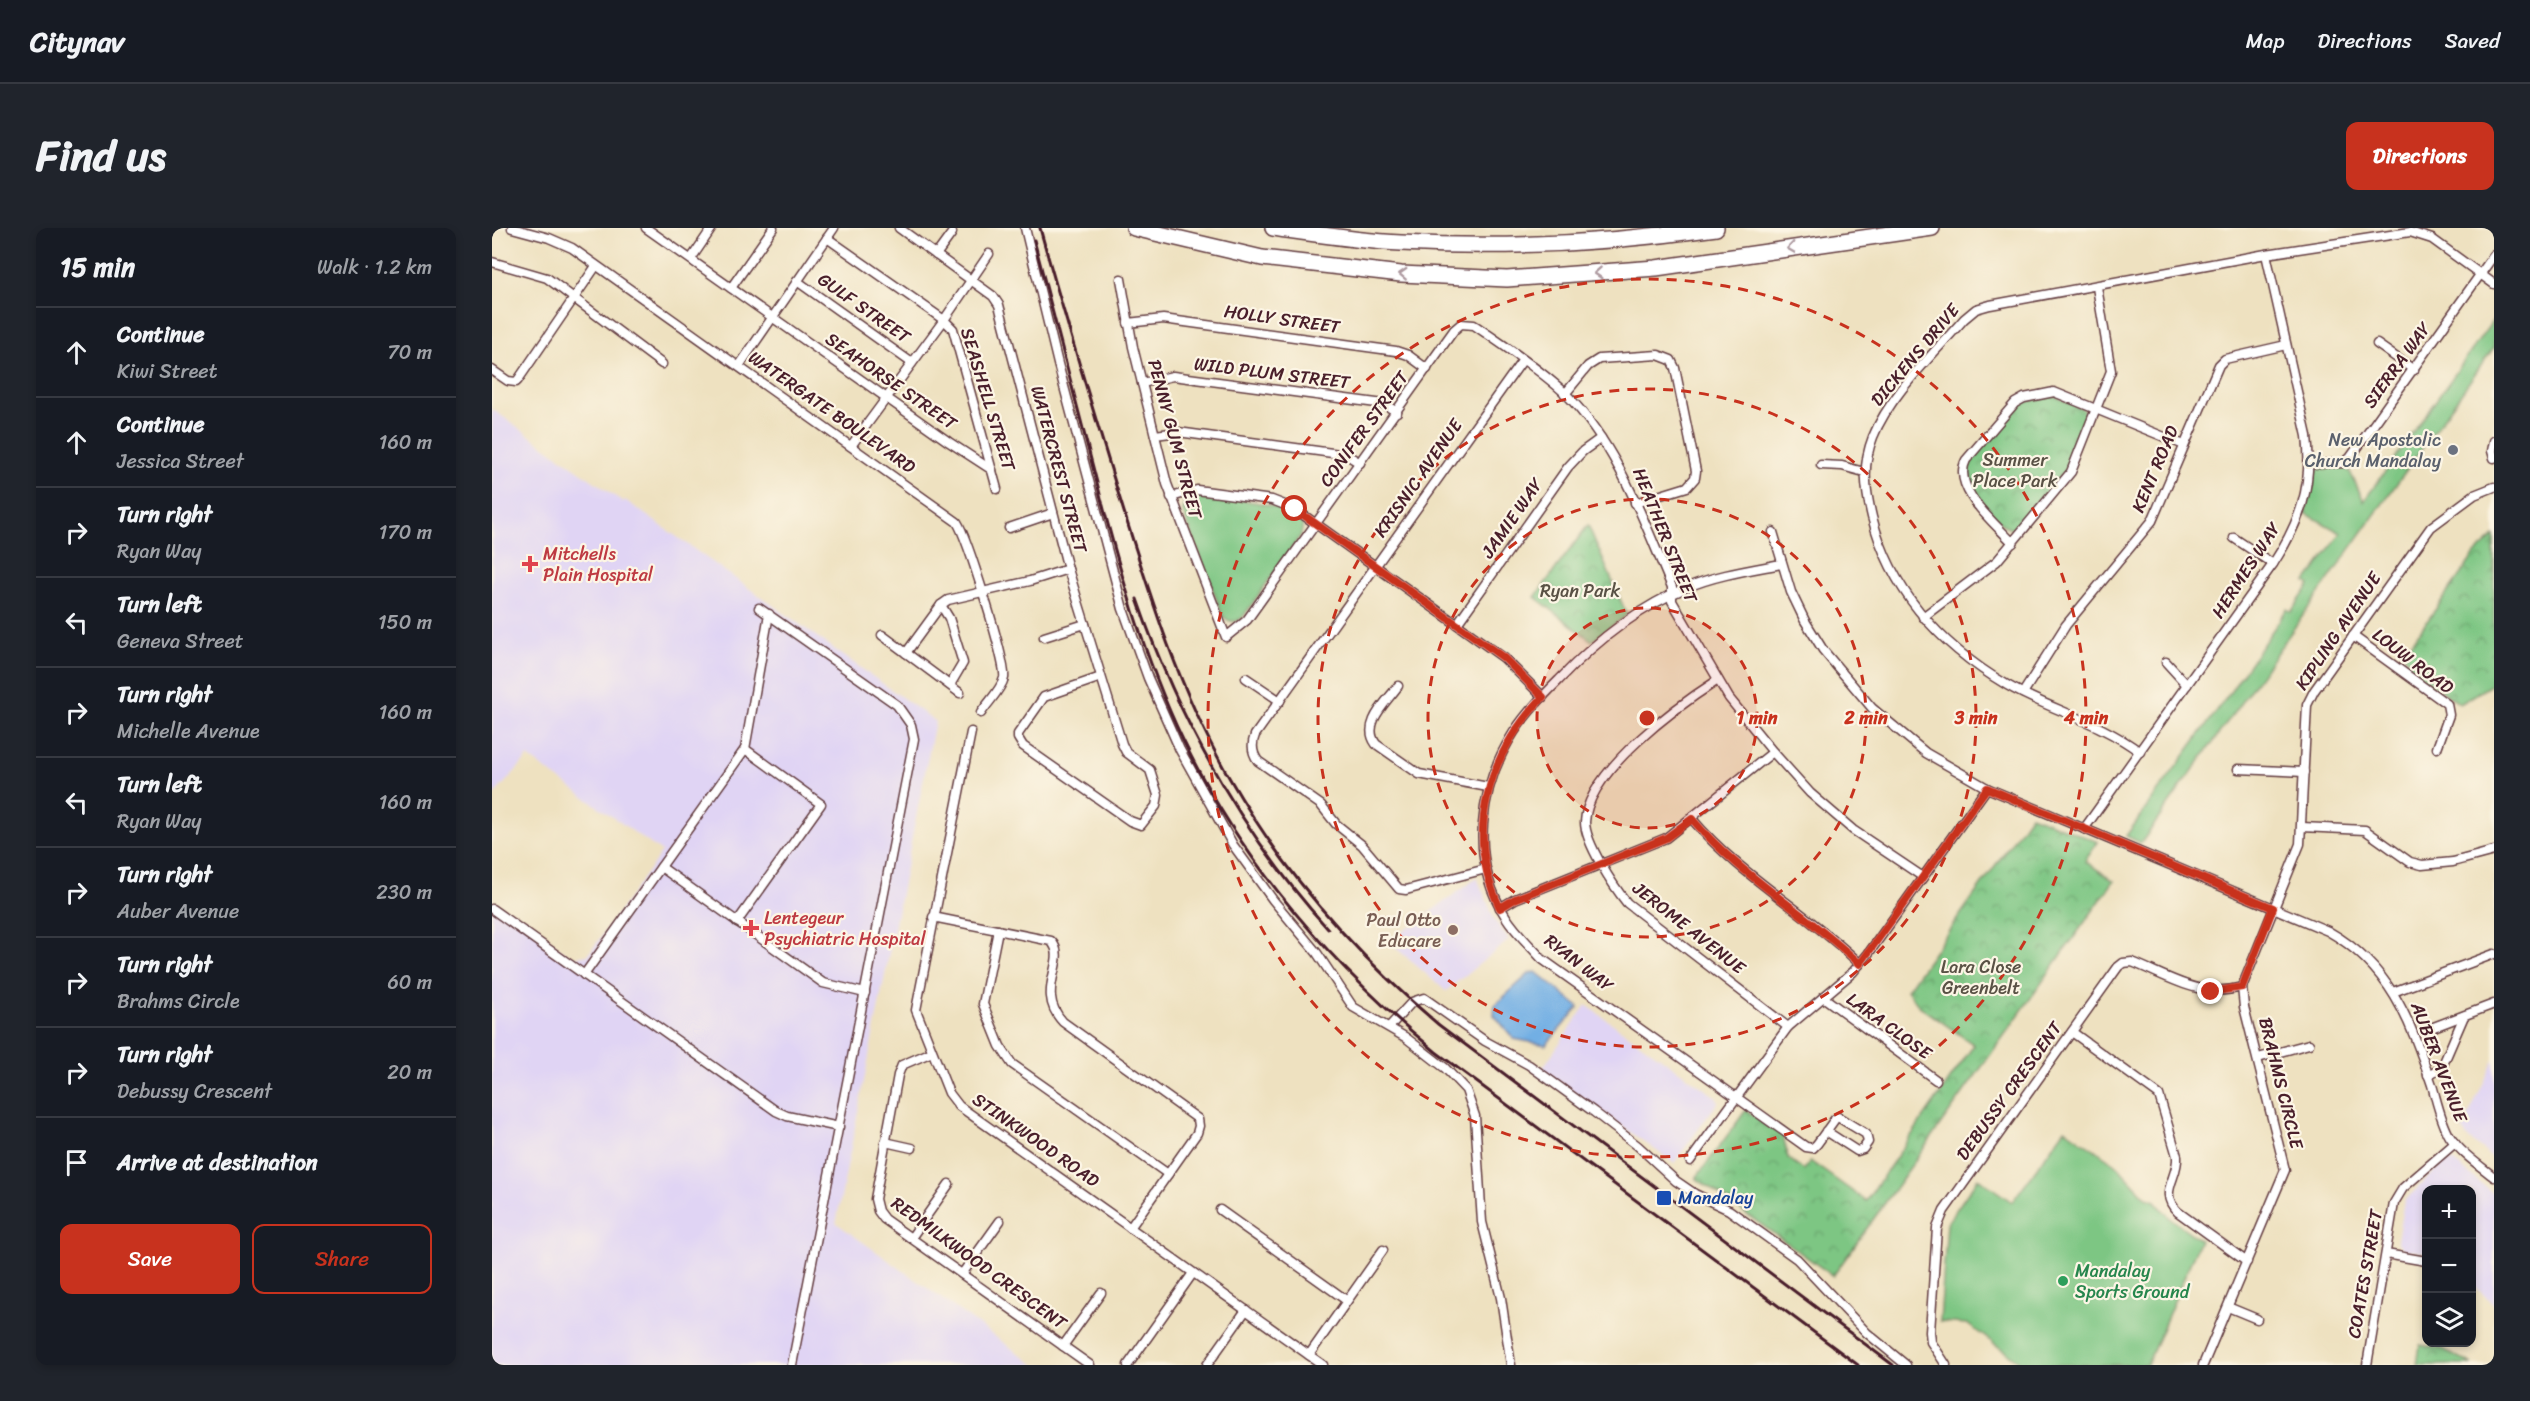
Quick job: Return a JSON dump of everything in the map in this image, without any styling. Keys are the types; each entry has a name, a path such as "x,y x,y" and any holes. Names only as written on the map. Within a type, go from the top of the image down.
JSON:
{"highway":[{"path":"1134,228 1262,258 1401,274 1507,279 1656,268 1932,228"},
{"path":"1273,228 1399,243 1498,246 1614,241 1716,228"}],"street":[{"name":"WATERGATE BOULEVARD","path":"512,228 561,242 957,522 982,590 1005,676 981,712"},
{"path":"691,259 712,228"},
{"path":"731,288 773,228"},
{"path":"739,366 834,228"},
{"name":"WATERCREST STREET","path":"899,228 971,279 993,296 999,305 1068,569 1101,678 1124,748 1150,770 1158,795 1156,806 1141,825 1133,823 1023,746 1018,738 1018,734 1044,697 1101,678"},
{"path":"1025,228 1058,364 1123,609 1148,678 1174,738 1221,826 1273,900 1317,953 1353,1007 1389,1027 1444,1068 1466,1090 1470,1099 1475,1116 1481,1213 1502,1306 1511,1365"},
{"path":"650,229 773,317"},
{"name":"DICKENS DRIVE","path":"2140,752 2106,729 2023,693 1977,665 1923,617 1901,587 1879,543 1865,489 1864,472 1873,437 1888,408 1970,314 1990,305 2265,254 2410,232 2432,239 2494,284"},
{"path":"936,255 952,233"},
{"path":"827,238 944,320"},
{"path":"851,446 944,320 989,254"},
{"name":"HERMES WAY","path":"2084,829 2273,564 2289,537 2305,500 2309,464 2307,436 2265,254"},
{"name":"SIERRA WAY","path":"2309,464 2343,463 2350,458 2494,255"},
{"path":"492,262 547,278 662,364"},
{"path":"492,370 508,381 518,380 596,266"},
{"name":"PENNY GUM STREET","path":"1121,279 1128,323 1171,497 1226,637"},
{"name":"GULF STREET","path":"797,281 912,363"},
{"path":"1923,617 1991,567 2068,477 2111,371 2097,286"},
{"name":"SEAHORSE STREET","path":"773,317 992,470"},
{"name":"HOLLY STREET","path":"1128,323 1163,319 1396,351 1408,355 1426,369"},
{"name":"SEASHELL STREET","path":"944,320 956,334 997,489"},
{"name":"CONIFER STREET","path":"1226,637 1247,621 1455,330 1466,323 1474,325 1522,361"},
{"path":"2377,344 2414,370"},
{"name":"KENT ROAD","path":"2023,693 2066,625 2152,522 2216,369 2222,362 2286,345"},
{"path":"1565,394 1588,366 1599,359 1658,355 1671,360 1675,368 1696,471 1695,478 1687,487 1635,503"},
{"name":"HEATHER STREET","path":"1522,361 1565,394 1601,438 1618,465 1672,587 1672,601 1718,680 1748,724 1810,793 1853,830 1923,877"},
{"name":"KRISNIC AVENUE","path":"1486,869 1406,890 1399,889 1362,845 1336,824 1321,805 1262,764 1253,753 1253,740 1522,361"},
{"name":"WILD PLUM STREET","path":"1142,382 1173,376 1384,404 1397,412"},
{"path":"2013,543 1973,500 1962,479 1962,471 1966,460 2015,403 2025,398 2057,392 2184,445"},
{"path":"1155,435 1178,432 1347,455 1360,463"},
{"name":"JAMIE WAY","path":"1456,624 1575,458 1601,438"},
{"path":"2494,441 2492,451 2494,458"},
{"path":"1821,465 1842,466 1864,472"},
{"name":"KIPLING AVENUE","path":"2273,908 2297,852 2302,827 2306,713 2309,699 2431,527 2474,495 2494,487"},
{"path":"1171,497 1197,490 1272,500 1295,509 1504,658 1543,697"},
{"path":"1009,528 1053,513"},
{"name":"AUBER AVENUE","path":"1773,532 1780,564 1797,606 1814,636 1863,698 1889,724 1926,753 1987,788 2328,931 2351,945 2372,964 2393,992 2414,1035 2446,1129 2455,1143 2494,1177"},
{"path":"2234,538 2273,564"},
{"name":"RYAN WAY","path":"1780,564 1707,581 1672,594 1640,613 1593,647 1543,697 1523,719 1507,743 1488,787 1483,824 1486,869 1500,908 1514,928 1542,958 1806,1147 1813,1148 1826,1131"},
{"path":"906,653 941,605 954,598 1030,581 1068,569"},
{"path":"941,605 949,618 963,663 950,685"},
{"path":"759,608 897,705 907,718 913,732 914,747 792,1365"},
{"path":"584,975 745,749 769,614"},
{"path":"1044,637 1085,624"},
{"path":"882,635 960,693"},
{"name":"LOUW ROAD","path":"2353,636 2447,704 2449,715 2437,748"},
{"path":"2166,662 2187,685"},
{"path":"1246,678 1280,701"},
{"name":"JEROME AVENUE","path":"1718,680 1649,730 1609,774 1589,804 1585,823 1586,833 1602,864 1627,903 1788,1027"},
{"path":"1398,686 1371,724 1371,738 1376,744 1419,774 1488,787"},
{"name":"STINKWOOD ROAD","path":"971,732 916,1010 954,1102 1323,1365"},
{"path":"737,922 821,804 745,749"},
{"path":"1500,908 1515,899 1666,838 1773,752"},
{"path":"2238,769 2304,772"},
{"path":"1690,1161 1788,1027 1860,964 1987,788"},
{"path":"1692,819 1732,860 1831,937 1860,964"},
{"path":"2302,827 2365,830 2410,862 2422,865 2453,862 2494,850"},
{"path":"661,867 823,983 865,993"},
{"path":"2242,987 2273,908"},
{"path":"492,909 776,1111 839,1127"},
{"path":"933,917 1051,941 1057,953 1049,998 1055,1014 1196,1116 1199,1126 1197,1133 1130,1228"},
{"path":"998,930 983,1004 1004,1054 1012,1064 1168,1174"},
{"path":"2393,992 2494,954"},
{"name":"DEBUSSY CRESCENT","path":"1946,1365 1931,1342 1930,1332 1940,1220 2118,967 2126,962 2134,963 2204,991 2219,992 2242,987"},
{"name":"BRAHMS CIRCLE","path":"2203,1365 2285,1170 2244,1007 2242,987"},
{"name":"LARA CLOSE","path":"1823,997 1936,1080"},
{"path":"1389,1027 1412,1002 1424,998 1485,1041 1529,1065 1621,1132 1665,1173 1695,1194 1729,1210 1797,1259 1867,1333 1906,1365"},
{"path":"2431,1028 2494,1004"},
{"path":"2428,1075 2442,1067 2464,1016"},
{"path":"2072,1032 2159,1095 2177,1156 2177,1165 2168,1194 2170,1203 2178,1212 2247,1262"},
{"path":"2258,1058 2309,1044"},
{"name":"REDMILKWOOD CRESCENT","path":"932,1052 907,1062 900,1069 876,1188 875,1205 884,1219 1090,1365"},
{"path":"1836,1117 1840,1117 1866,1134 1868,1142 1863,1149 1857,1151 1826,1131 1836,1117"},
{"path":"885,1142 912,1148"},
{"name":"COATES STREET","path":"2367,1365 2394,1203 2400,1192 2455,1143"},
{"path":"911,1238 949,1184"},
{"path":"1220,1210 1346,1300"},
{"path":"962,1274 1000,1221"},
{"path":"1309,1355 1383,1250"},
{"path":"2386,1254 2422,1260"},
{"path":"1128,1365 1193,1273"},
{"path":"1064,1346 1101,1293"},
{"path":"2228,1307 2257,1319"},
{"path":"1207,1365 1246,1310"}],"shaded area":[{"name":"Lentegeur Psychiatric Hospital","path":"492,409 623,502 625,500 935,721 836,1223 1035,1365 492,1365 492,901 573,958 588,955 662,852 528,757 492,797"},
{"name":"Paul Otto Educare","path":"1477,878 1495,921 1509,940 1446,991 1389,942"},
{"path":"1586,1005 1716,1097 1718,1102 1674,1163 1542,1069"},
{"path":"2494,1060 2494,1159 2469,1139 2462,1130"},
{"path":"2446,1161 2454,1162 2494,1194 2494,1304 2476,1288 2476,1185 2422,1185 2422,1252 2403,1249 2397,1241 2404,1201"}],"green space":[{"path":"2494,319 2494,347 2144,839 2141,843 2126,836 2229,694 2287,609 2291,612 2310,585 2306,582 2341,533 2305,513 2316,471 2321,468 2345,467 2350,472 2364,501"},
{"name":"Summer Place Park","path":"2054,396 2082,408 2088,417 2065,472 2020,526 2010,529 1975,495 1966,478 1966,471 1969,462 2018,406 2024,402"},
{"path":"1194,496 1268,505 1294,516 1303,524 1301,535 1243,617 1238,620 1230,621 1223,616 1183,512 1184,501"},
{"name":"Ryan Park","path":"1588,525 1627,615 1592,641 1535,597"},
{"path":"2494,536 2494,683 2460,704 2406,666 2410,661 2403,655 2475,554"},
{"name":"Lara Close Greenbelt","path":"2031,815 2098,842 2085,861 2114,881 1833,1276 1696,1178 1746,1110 1783,1135 1788,1158 1804,1170 1810,1161 1866,1201 1974,1045 1918,1005 1907,990"},
{"name":"Mandalay Sports Ground","path":"2065,1129 2114,1163 2147,1198 2155,1201 2169,1217 2200,1240 2147,1365 2024,1365 1967,1324 1940,1322 1947,1223 1978,1178 2012,1202"},
{"path":"2420,1345 2443,1349 2473,1365 2417,1365"}],"water":[{"path":"1536,972 1579,1007 1546,1045 1514,1039 1494,1015 1495,1005 1530,973"}],"railway":[{"path":"1040,228 1131,535 1167,642 1196,712 1230,779 1251,814 1298,880 1379,970 1439,1025 1893,1365"},
{"path":"1034,240 1114,546 1144,644 1183,740 1207,785 1261,870 1292,910 1360,984 1436,1052 1858,1365"},
{"path":"1137,599 1172,688 1216,773 1267,854 1328,929"}],"place":[{"name":"New Apostolic Church Mandalay","path":"2453,450"},
{"name":"Mitchells Plain Hospital","path":"530,564"},
{"name":"Lentegeur Psychiatric Hospital","path":"751,928"},
{"name":"Paul Otto Educare","path":"1453,930"},
{"name":"Mandalay","path":"1664,1198"},
{"name":"Mandalay Sports Ground","path":"2063,1281"}],"route":[{"path":"1295,509 1504,658 1543,697 1523,719 1507,743 1488,787 1482,836 1484,858 1500,908 1515,899 1666,838 1692,819 1720,850 1831,937 1860,964 1987,788 2273,908 2242,987 2211,992"}]}
